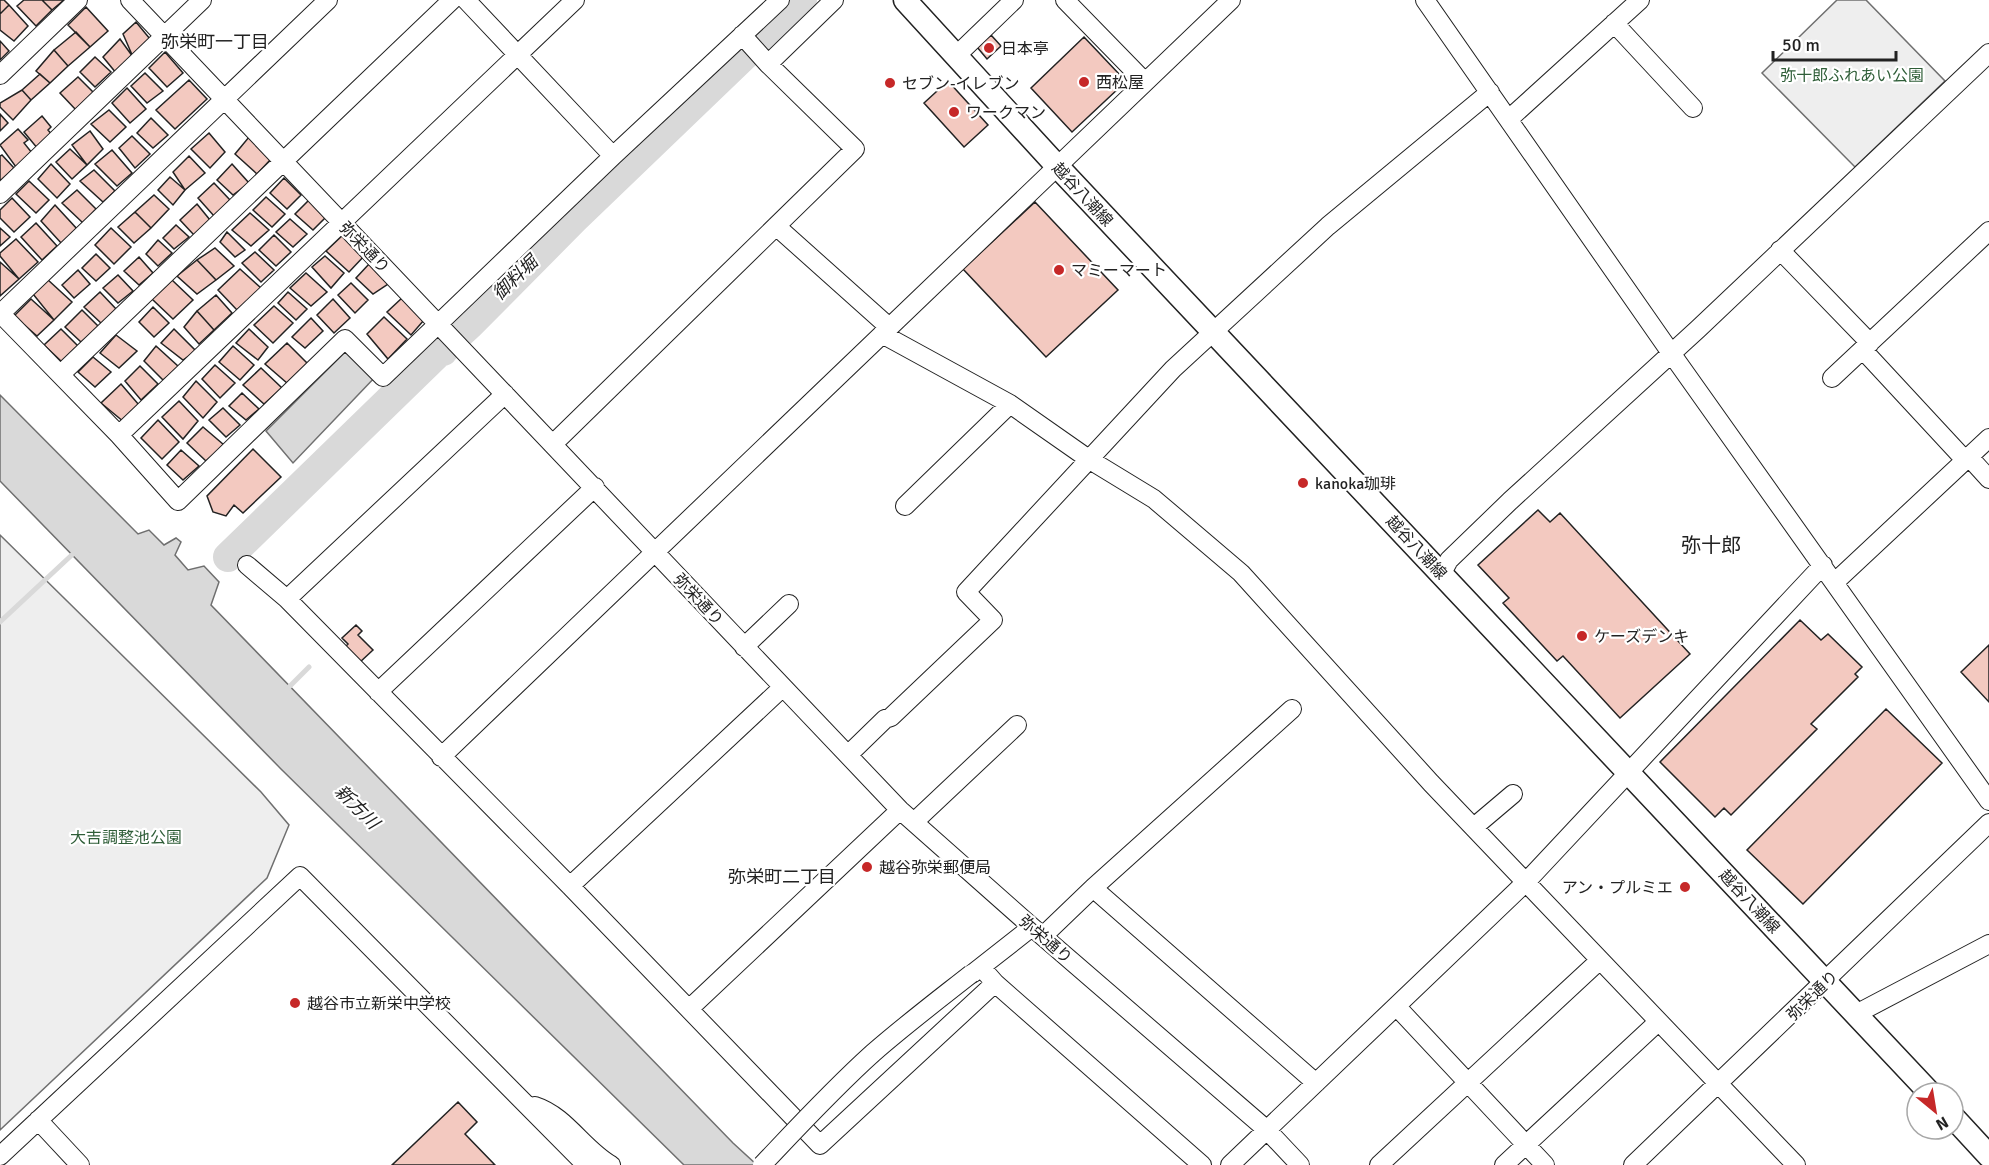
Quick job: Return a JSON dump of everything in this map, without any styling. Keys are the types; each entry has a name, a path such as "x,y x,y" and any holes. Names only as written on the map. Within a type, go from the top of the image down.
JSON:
{"main road":[{"name":"越谷八潮線","path":"905,0 1057,166 1919,1081"},
{"path":"1965,1130 1989,1156"}],"street":[{"path":"0,75 78,0"},
{"name":"弥栄通り","path":"130,0 907,816 1267,1130 1300,1165"},
{"path":"0,194 202,0"},
{"path":"328,0 0,313 119,435 177,501 345,339 383,377 440,326 613,156 780,0"},
{"path":"61,374 452,0"},
{"path":"466,0 613,156"},
{"path":"119,435 574,0"},
{"path":"766,63 834,0"},
{"path":"957,55 1014,0"},
{"path":"1065,0 1145,82"},
{"path":"441,757 1231,0"},
{"path":"1425,0 1671,353 1989,801"},
{"path":"1509,119 1640,0"},
{"path":"1614,23 1693,108"},
{"path":"553,444 855,149 766,63 743,37"},
{"path":"1442,573 1449,560 1510,501 1671,353 1989,53"},
{"path":"848,754 885,719 891,717 993,620 966,592 1173,369 1328,226 1490,92"},
{"path":"776,226 885,330 1011,404 1090,460 1154,499 1241,573 1431,783 1796,1165"},
{"path":"1832,378 1989,231"},
{"path":"1780,250 1967,459 1989,479"},
{"path":"287,599 505,394"},
{"path":"905,506 1011,404"},
{"path":"1835,582 1989,438"},
{"path":"378,692 595,487"},
{"path":"247,565 287,599 570,886 820,1145 995,983"},
{"path":"1230,1165 1526,882 1823,565"},
{"path":"744,647 789,604"},
{"path":"570,886 783,687"},
{"path":"762,1165 828,1096 917,1016 976,971 1038,932 1093,888 1292,709"},
{"path":"688,1009 907,816 1017,725"},
{"path":"1474,827 1513,795"},
{"name":"弥栄通り","path":"1633,1165 1989,823"},
{"path":"0,1156 300,876 586,1165"},
{"path":"1093,888 1316,1083"},
{"path":"1856,1014 1989,944"},
{"path":"1379,1165 1599,960"},
{"path":"976,971 995,983 1202,1165"},
{"path":"1397,1007 1545,1165"},
{"path":"1504,1165 1659,1022"},
{"path":"522,1100 556,1117 599,1159 611,1165"},
{"path":"38,1120 80,1165"}],"green space":[{"name":"弥十郎ふれあい公園","path":"1837,0 1866,0 1945,81 1855,167 1762,73"},
{"name":"大吉調整池公園","path":"0,535 261,792 289,825 267,878 0,1130"}],"water":[{"path":"351,346 378,374 293,463 266,431"},
{"name":"新方川","path":"0,395 138,534 149,530 164,545 176,538 181,542 175,555 188,570 204,566 219,582 211,605 733,1143 757,1165 684,1165 281,769 0,481"}],"building":[{"path":"0,0 4,0 9,5 0,14"},
{"path":"24,0 42,0 52,10 36,26 17,6"},
{"path":"42,0 64,0 52,10"},
{"path":"9,5 28,26 14,41 0,30 0,14"},
{"path":"86,7 108,31 90,47 68,25"},
{"path":"136,22 150,39 133,57 123,34"},
{"path":"76,32 90,47 68,66 54,50"},
{"path":"991,35 1001,46 987,59 977,47"},
{"path":"1084,37 1119,74 1113,80 1120,87 1072,132 1031,88"},
{"path":"120,39 133,57 117,74 103,57"},
{"path":"0,41 9,51 0,60"},
{"path":"54,50 68,66 50,83 36,71"},
{"path":"165,52 183,73 167,87 149,68"},
{"path":"95,57 111,72 95,87 80,72"},
{"path":"145,73 163,91 147,103 131,86"},
{"path":"40,74 50,83 31,100 22,90"},
{"path":"78,77 94,93 76,110 60,93"},
{"path":"189,80 207,99 175,129 156,110"},
{"path":"948,81 988,125 964,147 924,103"},
{"path":"127,88 146,109 130,123 112,103"},
{"path":"22,90 31,100 13,120 0,107 0,103"},
{"path":"109,110 126,127 110,142 91,124"},
{"path":"0,114 8,123 0,131"},
{"path":"42,116 51,127 48,130 53,136 38,149 24,132"},
{"path":"151,118 168,135 153,148 137,133"},
{"path":"18,129 28,140 24,143 32,153 16,167 0,145"},
{"path":"90,131 103,149 87,165 72,145"},
{"path":"209,133 225,152 210,168 191,149"},
{"path":"132,136 150,154 135,168 119,148"},
{"path":"249,137 271,159 257,174 235,154"},
{"path":"70,149 87,165 72,179 56,162"},
{"path":"112,150 132,173 117,186 95,164"},
{"path":"2,155 14,168 0,181 0,156"},
{"path":"189,156 205,173 185,190 173,172"},
{"path":"51,164 70,184 57,198 38,179"},
{"path":"232,164 249,183 233,195 217,180"},
{"path":"94,170 115,191 103,202 80,181"},
{"path":"170,177 185,190 173,205 158,190"},
{"path":"284,178 301,195 287,209 270,193"},
{"path":"29,181 49,200 36,213 16,194"},
{"path":"214,183 230,200 214,216 198,198"},
{"path":"77,190 96,209 83,223 62,203"},
{"path":"154,195 169,209 151,228 135,212"},
{"path":"266,197 285,214 272,227 253,210"},
{"path":"12,198 30,217 14,232 0,218 0,210"},
{"path":"309,200 327,216 313,230 295,214"},
{"path":"1035,202 1118,290 1046,357 963,269"},
{"path":"197,204 210,220 194,235 180,220"},
{"path":"55,205 78,230 62,244 41,221"},
{"path":"135,212 151,228 134,243 118,227"},
{"path":"250,213 269,230 251,246 232,230"},
{"path":"290,219 307,234 293,247 276,232"},
{"path":"36,223 57,246 42,260 21,237"},
{"path":"176,225 189,237 174,249 163,238"},
{"path":"0,228 10,237 0,246"},
{"path":"111,228 131,247 114,264 95,245"},
{"path":"227,232 245,250 235,257 220,242"},
{"path":"345,233 366,254 349,272 326,251"},
{"path":"274,235 291,252 276,266 259,250"},
{"path":"16,239 38,262 19,279 0,256 0,253"},
{"path":"158,240 172,253 158,266 146,254"},
{"path":"215,248 234,266 216,280 197,260"},
{"path":"255,252 274,270 261,282 242,263"},
{"path":"96,254 110,268 96,281 82,268"},
{"path":"325,256 344,273 331,288 312,267"},
{"path":"139,257 153,273 139,285 124,271"},
{"path":"197,260 216,280 197,294 177,276"},
{"path":"0,262 19,279 0,296"},
{"path":"369,264 388,284 373,294 356,278"},
{"path":"240,269 261,288 237,310 218,290"},
{"path":"78,270 90,284 74,298 62,285"},
{"path":"306,273 327,292 311,306 290,288"},
{"path":"118,275 133,291 118,303 103,288"},
{"path":"47,279 72,302 54,320 33,294"},
{"path":"172,280 193,300 173,319 152,299"},
{"path":"351,283 368,300 355,313 338,295"},
{"path":"100,292 117,310 102,324 84,307"},
{"path":"288,292 307,309 296,320 278,303"},
{"path":"216,295 232,313 214,330 197,311"},
{"path":"403,297 424,320 411,335 387,312"},
{"path":"31,299 54,320 37,336 14,316"},
{"path":"333,299 350,318 334,333 317,315"},
{"path":"274,306 293,323 273,343 254,325"},
{"path":"153,307 169,323 154,337 139,322"},
{"path":"82,310 99,327 81,342 65,327"},
{"path":"197,311 214,330 199,344 184,327"},
{"path":"384,317 407,339 388,359 367,334"},
{"path":"311,318 323,331 305,348 292,337"},
{"path":"61,329 78,346 62,362 44,345"},
{"path":"174,329 196,351 183,360 161,343"},
{"path":"249,329 268,347 258,360 236,343"},
{"path":"116,335 137,351 119,368 100,353"},
{"path":"287,343 308,364 287,383 265,364"},
{"path":"156,346 179,367 163,380 144,361"},
{"path":"233,346 254,365 240,380 219,362"},
{"path":"93,357 111,372 95,387 78,372"},
{"path":"215,365 235,383 220,398 202,379"},
{"path":"140,366 158,384 141,400 125,381"},
{"path":"261,368 282,388 264,404 243,385"},
{"path":"196,381 217,402 203,418 183,397"},
{"path":"121,384 139,405 124,422 101,403"},
{"path":"242,393 259,409 246,420 229,406"},
{"path":"179,401 198,421 183,439 162,417"},
{"path":"223,408 240,425 226,437 209,420"},
{"path":"158,420 179,442 162,459 141,438"},
{"path":"203,427 224,445 206,461 187,443"},
{"path":"253,449 281,477 243,513 234,505 226,516 213,512 207,496"},
{"path":"181,450 199,466 183,480 167,465"},
{"path":"1538,510 1550,522 1560,513 1690,654 1620,718 1563,656 1557,661 1503,603 1509,598 1478,565"},
{"path":"1800,620 1821,640 1828,634 1862,667 1855,674 1858,677 1811,724 1817,729 1731,815 1724,808 1715,817 1660,762"},
{"path":"356,625 362,631 358,635 373,650 359,663 344,648 348,644 342,638"},
{"path":"1989,645 1989,702 1961,672"},
{"path":"1886,709 1942,763 1803,904 1747,850"},
{"path":"458,1102 477,1122 465,1134 495,1165 392,1165"}],"waterway":[{"name":"御料堀","path":"228,557 440,351 443,351 574,219 802,0"},
{"path":"0,622 75,552"},
{"path":"286,690 309,667"}],"place":[{"name":"日本亭","path":"989,48"},
{"name":"西松屋","path":"1084,82"},
{"name":"セブン-イレブン","path":"890,83"},
{"name":"ワークマン","path":"954,112"},
{"name":"マミーマート","path":"1059,270"},
{"name":"kanoka珈琲","path":"1303,483"},
{"name":"ケーズデンキ","path":"1582,636"},
{"name":"越谷弥栄郵便局","path":"867,867"},
{"name":"アン・プルミエ","path":"1685,887"},
{"name":"越谷市立新栄中学校","path":"295,1003"}],"district":[{"name":"弥栄町一丁目","path":"215,42"},
{"name":"弥十郎","path":"1711,545"},
{"name":"弥栄町二丁目","path":"782,877"}]}
